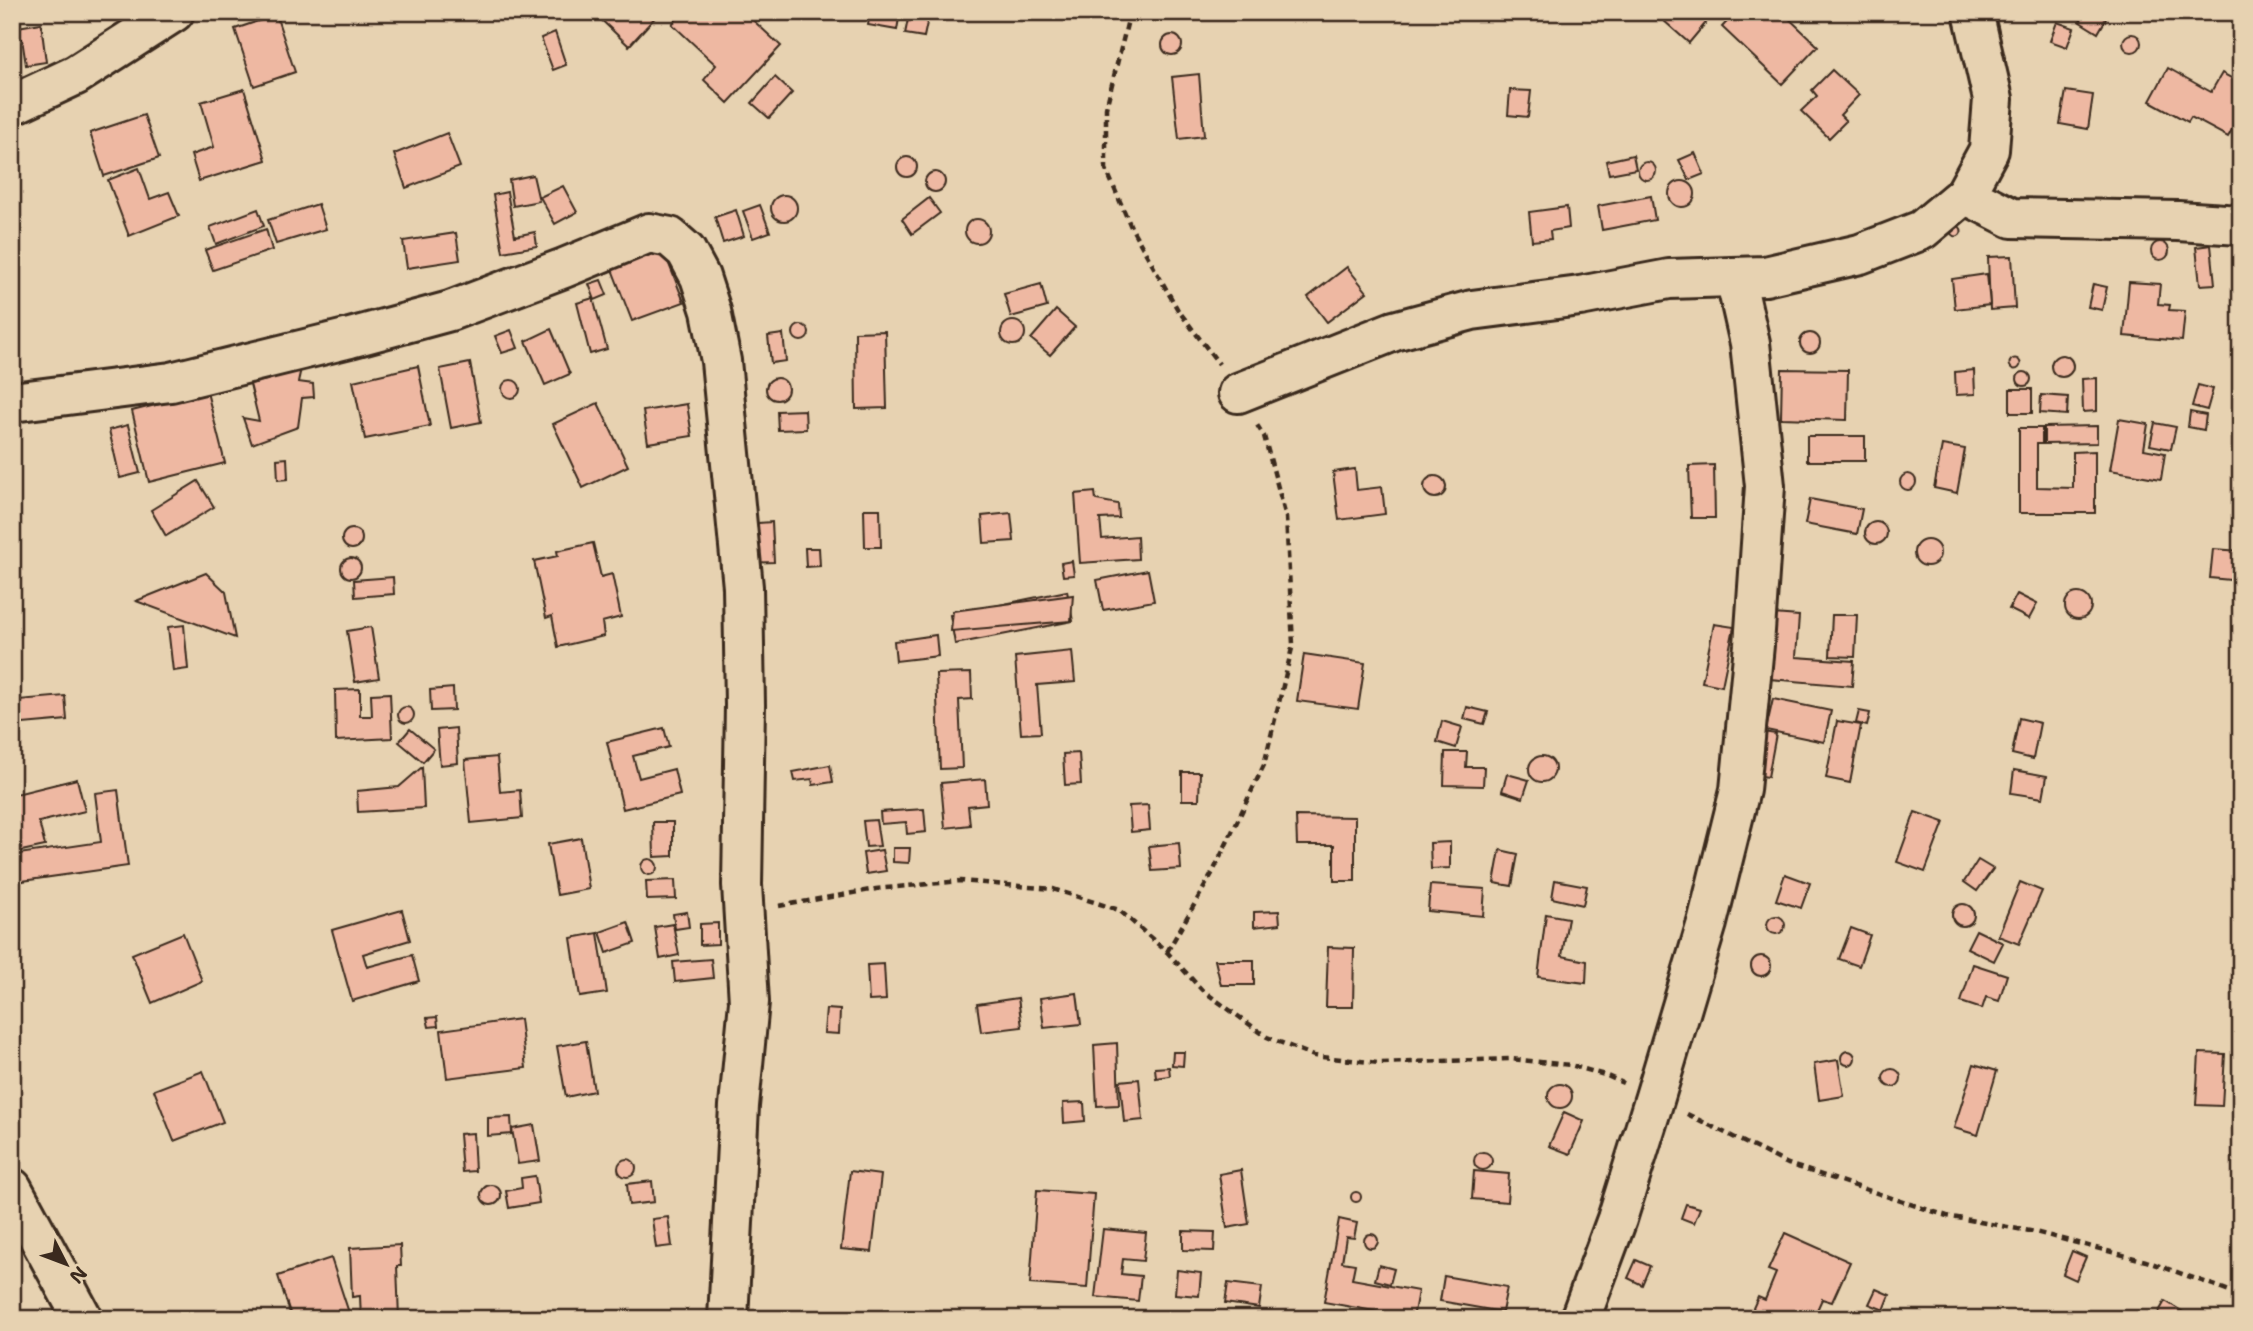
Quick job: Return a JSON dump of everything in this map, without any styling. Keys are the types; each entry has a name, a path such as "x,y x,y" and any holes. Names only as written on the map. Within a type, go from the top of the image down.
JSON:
{"street":[{"path":"12,105 76,75 174,12"},
{"path":"1238,393 1394,331 1472,310 1580,296 1669,279 1765,276 1860,254 1922,230 1965,194 1989,150 1993,99 1973,12"},
{"path":"1965,194 2012,218 2241,225"},
{"path":"12,402 171,382 350,338 450,311 649,233 670,237 686,251 700,277 711,311 721,361 743,587 745,705 741,885 749,1002 739,1106 728,1319"},
{"path":"1580,1319 1617,1219 1655,1097 1707,923 1740,790 1765,486 1750,343 1735,277"},
{"path":"12,1188 83,1319"}],"path":[{"path":"1130,12 1106,107 1106,169 1131,227 1178,310 1229,377 1264,436 1286,517 1293,644 1264,765 1213,872 1167,952"},
{"path":"743,912 876,889 961,881 1052,889 1119,910 1167,952 1202,990 1234,1014 1267,1037 1314,1056 1378,1063 1511,1059 1570,1065 1605,1075 1655,1097 1788,1164 1947,1216 2035,1232 2146,1261 2241,1295"}],"building":[{"path":"80,12 102,12 82,18"},
{"path":"593,12 660,12 629,46"},
{"path":"683,12 744,12 781,46 728,103 704,80 716,65 672,24"},
{"path":"870,12 900,12 897,30 868,25"},
{"path":"932,12 950,12 941,19 935,17"},
{"path":"1654,12 1715,12 1689,43"},
{"path":"1736,12 1782,12 1818,46 1782,84 1722,27"},
{"path":"2085,12 2094,12 2106,19 2098,33 2080,22"},
{"path":"2212,12 2241,12 2241,22"},
{"path":"909,14 928,18 924,37 905,34"},
{"path":"276,15 295,72 254,86 235,29"},
{"path":"2057,22 2074,28 2067,47 2050,41"},
{"path":"41,23 46,62 26,65 22,39 12,40 12,28"},
{"path":"555,32 566,65 553,70 541,38"},
{"path":"2128,34 2136,34 2141,43 2139,50 2128,52 2123,47 2123,39"},
{"path":"1172,35 1179,38 1182,45 1179,52 1172,55 1165,52 1162,45 1165,38"},
{"path":"2168,68 2211,92 2222,73 2241,83 2241,113 2228,137 2191,117 2188,122 2150,101"},
{"path":"1832,70 1859,95 1840,115 1846,121 1829,138 1801,111 1817,96 1812,90"},
{"path":"1199,74 1204,136 1179,139 1172,77"},
{"path":"775,77 792,93 769,118 752,103"},
{"path":"244,89 266,160 199,181 191,155 214,147 201,102"},
{"path":"1510,90 1531,91 1528,117 1508,115"},
{"path":"2066,91 2093,95 2088,129 2060,124"},
{"path":"144,115 159,158 104,176 90,133"},
{"path":"447,133 460,167 406,188 394,154"},
{"path":"1695,153 1704,174 1689,180 1679,160"},
{"path":"1633,155 1636,169 1609,174 1606,161"},
{"path":"907,157 914,160 917,167 914,174 907,177 900,174 897,167 900,160"},
{"path":"1647,162 1653,165 1656,171 1653,177 1647,180 1641,177 1638,171 1641,165"},
{"path":"139,168 150,199 169,192 179,216 129,236 108,180"},
{"path":"935,172 942,175 945,182 942,189 935,192 928,189 925,182 928,175"},
{"path":"533,175 539,201 513,206 509,180"},
{"path":"1682,181 1691,185 1695,194 1691,203 1682,207 1673,203 1669,194 1673,185"},
{"path":"563,186 577,212 555,224 540,197"},
{"path":"507,192 515,236 535,232 537,246 503,252 493,195"},
{"path":"784,195 793,199 797,208 793,217 784,221 775,217 771,208 775,199"},
{"path":"1651,196 1655,220 1602,230 1598,206"},
{"path":"929,198 940,213 912,234 902,219"},
{"path":"318,204 326,229 276,244 268,220"},
{"path":"760,205 770,232 753,238 743,211"},
{"path":"1567,207 1569,228 1550,231 1551,239 1532,241 1529,212"},
{"path":"258,209 264,226 216,244 210,227"},
{"path":"736,210 744,236 723,243 715,217"},
{"path":"977,219 988,226 989,231 982,242 977,243 966,236 965,231 972,220"},
{"path":"1956,226 1960,227 1960,235 1956,236 1952,235 1951,231 1952,227"},
{"path":"266,229 272,250 213,270 205,250"},
{"path":"456,233 460,260 407,268 403,241"},
{"path":"2156,242 2164,242 2169,251 2167,258 2156,260 2151,255 2151,247"},
{"path":"661,244 684,302 632,321 608,259"},
{"path":"2211,245 2215,284 2200,285 2196,247"},
{"path":"2012,256 2015,308 1990,310 1988,257"},
{"path":"1347,267 1367,292 1327,322 1308,297"},
{"path":"1987,274 1990,305 1955,309 1952,279"},
{"path":"601,280 607,295 595,300 589,284"},
{"path":"2129,282 2160,284 2158,304 2170,305 2169,310 2185,311 2182,341 2124,336"},
{"path":"1041,284 1047,307 1011,317 1004,294"},
{"path":"2093,284 2107,287 2102,310 2088,307"},
{"path":"593,298 607,349 590,354 577,303"},
{"path":"1056,310 1075,327 1050,355 1031,339"},
{"path":"1013,321 1022,324 1025,333 1022,342 1013,345 1004,342 1001,333 1004,324"},
{"path":"801,325 809,333 801,341 793,333"},
{"path":"551,329 570,374 545,385 526,341"},
{"path":"511,330 518,348 502,353 495,336"},
{"path":"885,331 887,408 856,409 855,332"},
{"path":"1810,333 1817,336 1820,343 1817,350 1810,353 1803,350 1800,343 1803,336"},
{"path":"783,334 786,361 771,363 768,336"},
{"path":"2062,355 2070,358 2073,366 2070,374 2062,377 2054,374 2051,366 2054,358"},
{"path":"272,358 302,364 298,382 313,384 314,397 302,398 298,427 252,444 243,418 259,421 250,384 267,380"},
{"path":"2015,359 2019,360 2019,368 2015,369 2011,368 2010,364 2011,360"},
{"path":"470,363 481,422 451,428 440,369"},
{"path":"418,366 430,426 365,439 353,381"},
{"path":"1782,369 1848,370 1847,420 1781,418"},
{"path":"1974,370 1975,394 1956,395 1955,372"},
{"path":"2024,372 2029,374 2029,384 2024,386 2019,384 2017,379 2019,374"},
{"path":"777,378 785,381 788,389 785,397 777,400 769,397 766,389 769,381"},
{"path":"2097,378 2097,411 2083,412 2082,379"},
{"path":"511,380 517,383 520,389 517,395 511,398 505,395 502,389 505,383"},
{"path":"2198,385 2213,389 2207,410 2192,406"},
{"path":"2010,389 2032,389 2032,413 2010,413"},
{"path":"207,392 225,463 149,482 132,411"},
{"path":"2041,395 2068,397 2067,415 2040,413"},
{"path":"598,403 628,466 583,488 553,424"},
{"path":"687,404 692,436 648,443 643,411"},
{"path":"805,410 806,429 778,430 777,411"},
{"path":"2190,412 2206,415 2204,430 2188,427"},
{"path":"2119,419 2148,424 2144,449 2165,453 2161,479 2110,470"},
{"path":"2155,423 2176,427 2171,449 2150,445"},
{"path":"128,425 140,473 120,478 109,430"},
{"path":"2097,426 2097,443 2044,444 2044,427"},
{"path":"2019,428 2042,428 2042,444 2037,444 2037,487 2073,488 2073,452 2095,451 2095,513 2019,513"},
{"path":"1807,436 1865,436 1865,461 1807,461"},
{"path":"1942,445 1965,449 1957,493 1934,488"},
{"path":"287,458 288,479 278,480 277,459"},
{"path":"1714,465 1715,518 1691,518 1689,466"},
{"path":"1355,469 1357,490 1382,487 1385,514 1339,520 1333,472"},
{"path":"1905,474 1911,474 1916,482 1914,488 1905,490 1900,485 1900,479"},
{"path":"1431,476 1439,476 1446,483 1446,491 1439,498 1431,498 1424,491 1424,483"},
{"path":"198,481 214,507 166,536 151,510"},
{"path":"1095,492 1096,500 1118,504 1119,518 1100,519 1102,539 1137,536 1138,559 1080,563 1075,494"},
{"path":"1810,499 1862,509 1857,534 1805,524"},
{"path":"864,509 880,509 881,547 865,547"},
{"path":"1011,513 1014,541 984,543 982,516"},
{"path":"772,522 774,562 745,563 744,524"},
{"path":"1876,522 1886,529 1887,533 1880,543 1876,544 1866,537 1865,533 1872,523"},
{"path":"352,529 359,532 362,539 359,546 352,549 345,546 342,539 345,532"},
{"path":"1927,540 1936,544 1940,553 1936,562 1927,566 1918,562 1914,553 1918,544"},
{"path":"593,543 601,577 612,574 621,617 602,622 604,636 558,647 552,616 546,618 534,561 558,556 557,551"},
{"path":"805,548 819,548 820,566 806,567"},
{"path":"2213,549 2241,551 2241,581 2210,578"},
{"path":"351,558 358,561 361,568 358,575 351,578 344,575 341,568 344,561"},
{"path":"1072,561 1074,575 1063,576 1061,563"},
{"path":"1148,570 1154,601 1103,610 1097,580"},
{"path":"206,573 226,592 235,638 136,601"},
{"path":"393,577 394,594 355,597 354,580"},
{"path":"1067,591 1073,621 955,644 950,615"},
{"path":"2078,593 2087,597 2091,606 2087,615 2078,619 2069,615 2065,606 2069,597"},
{"path":"2017,594 2037,604 2029,619 2009,609"},
{"path":"1073,595 1071,621 951,631 953,611"},
{"path":"1773,614 1799,616 1796,657 1854,661 1852,686 1769,679"},
{"path":"1832,615 1857,615 1855,657 1830,656"},
{"path":"1714,624 1734,627 1722,686 1702,682"},
{"path":"184,625 188,669 173,671 168,627"},
{"path":"371,627 379,678 355,682 347,631"},
{"path":"936,635 938,656 896,661 894,641"},
{"path":"1072,651 1075,682 1037,685 1041,733 1021,734 1015,657"},
{"path":"1304,654 1365,663 1358,709 1297,701"},
{"path":"12,660 16,660 19,700 65,696 67,720 12,725"},
{"path":"971,673 972,699 959,700 962,768 940,769 936,674"},
{"path":"453,688 454,710 431,711 430,690"},
{"path":"360,689 360,716 372,716 371,694 390,693 392,738 336,741 335,690"},
{"path":"1773,699 1831,711 1824,742 1766,730"},
{"path":"403,707 409,707 414,715 412,721 403,723 398,718 398,712"},
{"path":"1467,707 1488,712 1484,724 1464,719"},
{"path":"1859,711 1870,713 1867,726 1856,723"},
{"path":"2019,718 2040,723 2033,759 2012,754"},
{"path":"1442,721 1462,727 1456,748 1437,742"},
{"path":"1837,721 1861,725 1850,783 1826,778"},
{"path":"456,728 458,763 440,765 437,730"},
{"path":"664,728 669,747 633,756 639,778 674,769 680,795 623,809 607,742"},
{"path":"410,729 434,749 423,762 399,742"},
{"path":"1756,731 1776,734 1768,777 1749,774"},
{"path":"1445,752 1467,752 1466,767 1484,767 1483,786 1444,785"},
{"path":"1079,753 1081,784 1065,785 1063,754"},
{"path":"1542,756 1551,760 1555,769 1551,778 1542,782 1533,778 1529,769 1533,760"},
{"path":"497,757 500,792 520,790 522,818 471,823 465,760"},
{"path":"830,765 833,782 813,785 812,779 795,781 793,772"},
{"path":"422,767 424,808 358,812 357,791 399,787"},
{"path":"2014,770 2047,776 2043,798 2011,793"},
{"path":"1182,772 1200,772 1199,800 1182,800"},
{"path":"1507,774 1529,780 1523,798 1502,791"},
{"path":"77,779 85,811 39,822 45,846 12,853 12,795"},
{"path":"985,779 987,804 968,806 970,825 945,828 941,783"},
{"path":"118,790 128,866 15,882 12,855 101,842 95,793"},
{"path":"1148,805 1150,830 1131,832 1129,806"},
{"path":"924,809 926,832 907,834 906,822 881,824 880,812"},
{"path":"1915,812 1944,822 1925,872 1897,862"},
{"path":"1296,816 1355,817 1355,881 1334,881 1334,845 1297,845"},
{"path":"876,820 880,846 866,847 863,821"},
{"path":"653,822 673,822 673,856 654,857"},
{"path":"581,838 589,889 557,895 548,844"},
{"path":"1450,842 1450,868 1431,869 1430,843"},
{"path":"1179,843 1181,869 1152,871 1149,846"},
{"path":"893,848 910,848 909,863 893,862"},
{"path":"882,850 886,871 866,874 863,853"},
{"path":"1500,850 1518,854 1512,886 1494,883"},
{"path":"649,859 657,867 649,875 641,867"},
{"path":"1978,860 1993,869 1977,891 1964,882"},
{"path":"1785,874 1810,883 1801,908 1776,900"},
{"path":"675,880 676,899 647,900 646,881"},
{"path":"1555,880 1587,886 1583,905 1552,898"},
{"path":"2020,882 2042,891 2019,944 1998,936"},
{"path":"1430,885 1485,889 1483,916 1428,911"},
{"path":"1959,904 1967,904 1974,911 1974,919 1967,926 1959,926 1952,919 1952,911"},
{"path":"402,910 410,940 363,954 367,967 412,955 419,981 352,1001 332,930"},
{"path":"1279,911 1280,924 1254,927 1254,912"},
{"path":"687,912 689,927 675,929 673,914"},
{"path":"1546,914 1568,918 1562,956 1587,961 1586,983 1538,977"},
{"path":"1776,916 1782,919 1785,925 1782,931 1776,934 1770,931 1767,925 1770,919"},
{"path":"628,922 635,943 607,953 600,932"},
{"path":"718,923 718,944 700,945 700,924"},
{"path":"673,924 679,955 660,959 655,927"},
{"path":"1851,928 1870,935 1859,966 1839,959"},
{"path":"1976,930 2003,943 1994,961 1967,948"},
{"path":"183,933 202,981 152,1003 132,954"},
{"path":"598,933 607,993 580,997 571,938"},
{"path":"1328,947 1354,948 1353,1007 1326,1007"},
{"path":"1761,956 1768,959 1771,966 1768,973 1761,976 1754,973 1751,966 1754,959"},
{"path":"711,959 713,978 675,982 673,962"},
{"path":"1215,960 1254,960 1254,985 1221,985"},
{"path":"884,964 886,1000 869,1001 867,965"},
{"path":"1973,964 2007,975 1999,1001 1986,997 1982,1009 1961,1002"},
{"path":"1077,993 1081,1024 1044,1028 1040,998"},
{"path":"1018,998 1022,1027 981,1032 977,1004"},
{"path":"826,1009 840,1010 839,1034 824,1033"},
{"path":"437,1017 438,1026 429,1027 427,1018"},
{"path":"520,1019 526,1068 447,1078 441,1030"},
{"path":"586,1041 594,1091 566,1097 557,1046"},
{"path":"1117,1043 1119,1105 1097,1106 1094,1045"},
{"path":"1845,1051 1851,1051 1855,1058 1851,1065 1845,1065 1841,1061 1841,1055"},
{"path":"1173,1052 1184,1052 1183,1066 1172,1065"},
{"path":"2199,1053 2225,1054 2222,1106 2196,1105"},
{"path":"1838,1060 1844,1096 1819,1100 1814,1064"},
{"path":"1974,1064 1997,1071 1978,1135 1954,1128"},
{"path":"1169,1067 1170,1076 1156,1078 1155,1068"},
{"path":"1892,1069 1900,1074 1901,1078 1896,1086 1892,1087 1884,1082 1883,1078 1888,1070"},
{"path":"203,1071 223,1122 174,1141 154,1090"},
{"path":"1139,1079 1143,1120 1124,1122 1120,1081"},
{"path":"1560,1084 1571,1091 1572,1096 1565,1107 1560,1108 1549,1101 1548,1096 1555,1085"},
{"path":"1084,1102 1085,1121 1064,1123 1063,1103"},
{"path":"1564,1112 1584,1121 1570,1154 1549,1146"},
{"path":"511,1117 512,1134 488,1136 488,1118"},
{"path":"534,1125 540,1161 518,1164 512,1129"},
{"path":"473,1133 475,1171 462,1172 459,1134"},
{"path":"1483,1152 1489,1155 1492,1161 1489,1167 1483,1170 1477,1167 1474,1161 1477,1155"},
{"path":"627,1159 633,1162 636,1168 633,1174 627,1177 621,1174 618,1168 621,1162"},
{"path":"1241,1170 1249,1224 1227,1228 1219,1174"},
{"path":"850,1171 881,1175 872,1252 841,1249"},
{"path":"1474,1171 1509,1174 1507,1202 1472,1199"},
{"path":"535,1176 539,1203 509,1208 506,1191 522,1188 521,1178"},
{"path":"652,1181 654,1202 629,1205 627,1184"},
{"path":"487,1185 495,1185 501,1195 495,1205 487,1205 481,1199 481,1191"},
{"path":"1037,1190 1094,1194 1087,1288 1030,1284"},
{"path":"1356,1192 1360,1193 1360,1201 1356,1202 1352,1201 1351,1197 1352,1193"},
{"path":"1686,1204 1700,1208 1694,1223 1681,1218"},
{"path":"668,1217 672,1246 656,1248 652,1219"},
{"path":"1339,1219 1357,1223 1354,1238 1346,1237 1342,1262 1355,1264 1352,1279 1418,1291 1413,1318 1324,1302"},
{"path":"1103,1229 1146,1233 1143,1261 1123,1259 1121,1274 1141,1276 1138,1301 1095,1297"},
{"path":"1183,1231 1215,1232 1214,1251 1183,1250"},
{"path":"1785,1233 1850,1262 1832,1302 1822,1299 1813,1319 1753,1319 1749,1317 1758,1297 1765,1300 1776,1273 1768,1270"},
{"path":"1368,1234 1374,1234 1378,1241 1374,1248 1368,1248 1364,1244 1364,1238"},
{"path":"400,1245 401,1266 397,1266 399,1318 361,1319 360,1296 352,1297 350,1248"},
{"path":"2072,1251 2086,1257 2076,1280 2063,1274"},
{"path":"331,1258 351,1319 292,1319 278,1276"},
{"path":"1636,1260 1650,1266 1642,1285 1628,1278"},
{"path":"1379,1265 1394,1269 1390,1284 1375,1280"},
{"path":"1177,1270 1201,1273 1199,1296 1175,1294"},
{"path":"1444,1276 1507,1287 1502,1312 1440,1301"},
{"path":"1228,1283 1262,1287 1259,1308 1225,1303"},
{"path":"1876,1289 1890,1295 1884,1310 1869,1304"},
{"path":"2165,1301 2195,1319 2155,1319"}]}
